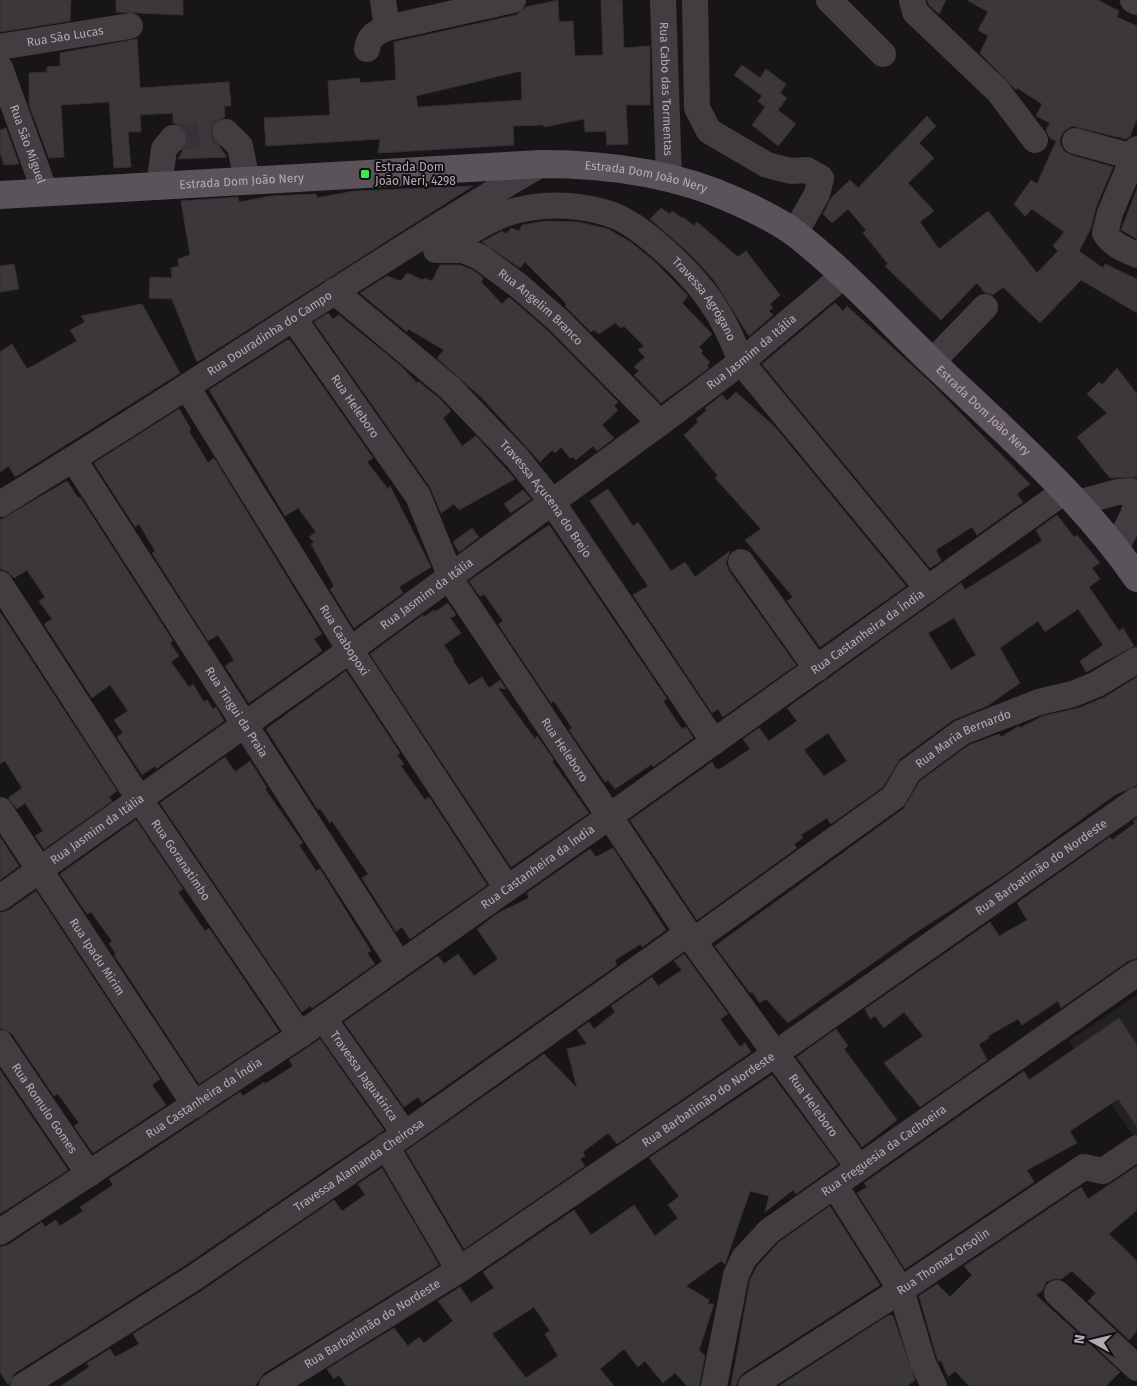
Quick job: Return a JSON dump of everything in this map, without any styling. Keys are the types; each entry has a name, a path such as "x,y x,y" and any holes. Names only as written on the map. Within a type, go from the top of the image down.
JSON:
{"main road":[{"name":"Estrada Dom João Nery","path":"0,195 541,164 578,164 626,169 669,177 737,201 795,233 843,276 1072,497 1116,549 1137,578"}],"street":[{"path":"383,0 387,28"},
{"path":"367,49 369,40 375,34 387,28 513,0"},
{"name":"Rua Cabo das Tormentas","path":"663,0 669,177"},
{"path":"695,0 697,108 709,131 767,165 791,171 807,170 821,178 817,194 795,233"},
{"path":"829,0 883,54"},
{"path":"912,0 915,12 998,91 1035,140"},
{"path":"1133,0 1137,2"},
{"name":"Rua São Lucas","path":"0,47 130,26"},
{"name":"Rua São Miguel","path":"0,68 45,192"},
{"path":"226,132 240,146 247,181"},
{"path":"159,186 164,149 173,138"},
{"path":"1075,141 1136,154 1110,212 1105,233 1109,240 1119,247 1137,254"},
{"name":"Rua Douradinha do Campo","path":"0,504 74,460 334,291 393,256 463,210 541,164"},
{"name":"Travessa Agrógano","path":"442,249 492,220 524,209 577,206 613,215 644,232 693,276 729,331 741,362 928,589"},
{"name":"Rua Angelim Branco","path":"393,256 442,249 463,250 480,257 520,286 558,320 660,423"},
{"name":"Rua Jasmim da Itália","path":"0,898 350,650 660,423 741,362 843,276"},
{"name":"Travessa Açucena do Brejo","path":"334,291 450,388 517,458 552,502 714,742"},
{"path":"932,362 985,307"},
{"name":"Rua Heleboro","path":"293,318 418,496 454,585 690,937 859,1168"},
{"name":"Rua Caabopoxi","path":"187,387 350,650 508,888"},
{"name":"Rua Tingui da Praia","path":"74,460 399,964"},
{"path":"1072,497 1126,491 1136,494 1137,500 1133,515 1116,549"},
{"name":"Rua Castanheira da Índia","path":"0,1232 300,1035 928,589 1072,497"},
{"path":"741,562 817,668"},
{"name":"Rua Goranatimbo","path":"0,584 140,800 300,1035"},
{"name":"Rua Maria Bernardo","path":"690,937 894,797 908,772 962,732 1039,702 1073,694 1097,684 1137,660"},
{"name":"Rua Barbatimão do Nordeste","path":"272,1386 458,1270 775,1054 1137,800"},
{"name":"Rua Ipadu Mirim","path":"0,810 194,1105"},
{"name":"Travessa Alamanda Cheirosa","path":"23,1386 192,1279 690,937"},
{"name":"Rua Freguesia da Cachoeira","path":"714,1386 736,1276 744,1258 770,1231 1137,973"},
{"name":"Travessa Jaguatirica","path":"323,1018 396,1140 458,1270"},
{"name":"Rua Romulo Gomes","path":"0,1043 88,1174"},
{"name":"Rua Thomaz Orsolin","path":"750,1386 901,1290 1084,1167 1103,1171 1137,1148"},
{"path":"835,1186 901,1290 923,1363 934,1386"},
{"path":"1057,1293 1137,1368"}],"shaded area":[{"path":"1137,995 1137,1135 1134,1137 1069,1041"}],"building":[{"path":"0,0 71,0 70,21 0,32"},
{"path":"116,0 183,0 183,15 116,12"},
{"path":"558,0 559,22 573,21 575,56 603,55 601,0 622,0 624,48 650,46 650,105 626,105 628,144 607,145 606,131 585,132 584,119 544,127 543,125 513,126 514,145 378,153 380,139 266,146 264,118 330,115 328,81 360,78 360,83 396,80 394,42 516,15 526,7","holes":["521,71 522,100 418,107 416,96"]},
{"path":"927,0 946,0 939,14 928,4"},
{"path":"967,0 1098,0 1119,11 1117,17 1137,26 1137,119 1130,136 1126,139 1072,126 1064,131 1060,138 1060,144 1064,151 1071,155 1113,167 1096,207 1091,228 1079,251 1103,268 1105,264 1137,279 1137,313 1081,280 1040,323 1003,287 993,295 984,292 977,283 941,320 885,266 888,264 863,233 866,230 848,209 832,223 823,214 832,197 850,180 858,188 927,116 936,126 919,143 934,158 908,183 934,211 920,222 939,249 988,211 1037,273 1058,251 1053,246 1064,232 1032,209 1025,216 1014,204 1031,180 1037,184 1056,141 1050,138 1046,130 1050,123 1036,116 1042,104 1017,88 1016,90 980,53 988,36 978,30 988,12"},
{"path":"137,39 140,88 229,82 231,106 224,106 225,117 216,121 211,129 212,136 227,157 178,159 188,141 187,133 182,126 173,123 173,113 140,115 141,132 128,132 131,167 114,168 109,102 61,105 64,157 49,158 29,105 29,73 47,72 47,67 60,66 60,53"},
{"path":"742,65 760,78 766,69 786,84 780,93 787,98 778,110 796,124 778,146 752,125 765,107 758,101 762,96 734,75"},
{"path":"6,128 19,164 4,165 0,153 0,130"},
{"path":"473,186 197,362 172,299 149,298 150,277 172,278 171,268 179,266 178,259 190,255 181,201 238,197 239,202 271,196 316,194 317,198 354,191"},
{"path":"1137,189 1137,239 1121,230"},
{"path":"661,208 670,214 672,211 683,217 694,226 697,222 738,257 746,251 780,295 770,304 773,308 769,311 773,315 749,336 713,279 689,253 650,219"},
{"path":"546,221 578,222 608,229 632,243 655,262 688,296 682,303 712,334 699,347 703,351 701,353 710,362 707,366 709,368 661,403 634,375 639,371 634,367 645,357 638,350 644,346 624,326 621,328 615,323 599,334 594,330 591,332 525,262 520,268 482,242 502,231 506,234 511,228 519,231 522,225"},
{"path":"14,264 19,289 0,292 0,266"},
{"path":"440,265 460,265 473,270 483,278 481,282 502,304 509,297 548,331 618,402 614,406 618,410 602,425 614,438 597,451 593,446 576,460 573,457 570,458 561,447 555,453 552,450 540,462 483,399 437,358 444,350 408,329 407,332 360,293 387,276 401,281 407,273 423,280 424,278 432,281"},
{"path":"835,303 843,311 847,306 928,380 1030,484 1017,494 1023,502 977,535 972,527 936,550 941,561 930,568 762,364"},
{"path":"142,304 180,373 15,477 9,466 0,472 0,352 12,344 27,369 77,341 70,330 85,322 81,316"},
{"path":"328,313 333,319 339,315 401,366 417,383 419,382 440,399 451,411 443,418 462,446 476,436 515,479 459,510 454,504 441,513 430,487 314,322"},
{"path":"287,340 290,340 373,458 367,462 388,489 390,486 431,567 399,587 403,593 354,628 330,589 334,586 311,544 314,542 309,537 316,532 298,508 285,516 209,390"},
{"path":"1117,368 1137,394 1137,477 1110,478 1077,437 1107,413 1087,394 1099,382 1102,385"},
{"path":"736,392 775,427 906,586 820,647 787,601 793,597 745,540 761,529 715,478 718,476 684,435 698,422 696,419 707,410 705,408 722,395 727,401"},
{"path":"179,409 191,429 189,431 208,463 214,458 322,634 314,639 322,651 249,703 225,666 234,660 218,635 208,641 152,553 155,551 139,524 135,527 94,463"},
{"path":"67,481 78,498 80,497 173,641 170,643 179,656 171,662 189,687 193,684 204,702 207,700 213,709 216,707 224,721 156,769 155,766 142,775 117,737 123,733 114,720 128,711 110,685 92,698 44,624 52,619 39,601 45,597 27,570 14,578 7,571 0,569 0,520"},
{"path":"608,489 633,526 638,522 671,571 685,562 695,577 730,551 726,563 729,571 796,665 723,717 718,709 712,713 633,595 648,586 590,501"},
{"path":"523,490 531,499 511,513 504,504"},
{"path":"1057,515 1074,537 1077,535 1100,563 1092,568 1100,579 1089,587 1119,631 1123,628 1134,646 1086,672 1080,661 1103,645 1078,609 1045,632 1038,621 1000,648 1020,683 987,706 953,720 900,759 883,787 831,824 827,818 801,835 803,838 794,844 797,848 697,920 630,820 712,762 716,769 720,769 750,749 743,739 759,728 769,741 797,721 787,708 961,583 965,590 1042,541 1036,530","holes":["954,618 976,655 951,670 928,633","828,733 847,761 824,776 804,750"]},
{"path":"549,525 667,699 663,701 682,729 686,727 693,738 653,767 652,764 615,789 608,780 605,782 569,730 572,728 554,701 551,703 498,624 503,621 484,594 480,597 469,581"},
{"path":"472,528 479,537 459,552 453,542"},
{"path":"448,603 456,615 450,618 461,633 444,645 469,685 482,677 489,688 500,680 506,689 498,688 535,739 537,736 554,760 552,761 589,813 511,867 370,654 423,615 424,617 434,610 435,612"},
{"path":"0,612 117,791 109,797 112,801 44,849 35,836 43,831 25,803 17,809 8,798 22,788 5,761 0,764"},
{"path":"346,671 400,753 397,755 404,764 401,766 425,800 429,797 487,885 410,939 402,927 396,932 362,878 368,874 332,821 330,823 320,808 318,810 266,729"},
{"path":"1137,677 1137,785 1115,795 1003,876 918,931 788,1023 766,999 760,1003 752,992 750,993 715,946 903,809 920,781 969,745 999,734 1001,737 1019,726 1020,728 1043,716 1079,708 1105,697"},
{"path":"225,757 235,772 250,761 267,788 265,789 303,843 299,845 316,871 320,869 371,951 367,953 375,964 312,1008 310,1006 302,1012 160,803"},
{"path":"1137,818 1137,958 1128,961 1061,1008 1058,1001 1022,1025 1018,1019 988,1036 989,1038 979,1044 987,1060 920,1107 884,1063 923,1036 904,1012 884,1028 875,1016 870,1019 865,1009 990,922 999,936 1027,920 1017,903 1110,837 1112,840 1135,823 1133,821"},
{"path":"136,820 183,889 178,892 205,931 209,928 279,1031 199,1084 114,955 116,954 109,944 112,941 91,912 87,914 60,874"},
{"path":"0,837 19,866 0,880"},
{"path":"613,848 666,930 642,947 641,944 615,960 617,965 422,1103 418,1097 404,1107 344,1022 438,956 444,964 458,954 474,976 498,959 477,929 498,913 529,898 527,893 590,849 596,857"},
{"path":"36,891 160,1079 152,1085 166,1105 93,1153 74,1126 79,1123 58,1094 54,1096 12,1034 0,1028 0,913 9,910"},
{"path":"684,954 728,1014 720,1019 740,1047 745,1043 751,1052 617,1144 608,1133 583,1152 585,1156 580,1159 585,1166 464,1249 406,1151 544,1054 577,1088 567,1049 587,1044 577,1030 589,1022 594,1029 615,1012 611,1006 652,977 658,986 682,970 674,961"},
{"path":"1119,1018 1137,1045 1137,1127 1118,1099 1070,1131 1077,1143 1027,1170 1034,1182 905,1269 857,1193 867,1187 864,1183 1024,1071 1029,1080"},
{"path":"836,1029 848,1046 844,1049 897,1120 862,1147 797,1057"},
{"path":"320,1039 384,1130 184,1266 15,1373 8,1385 0,1372 0,1247 8,1245 42,1222 45,1227 56,1220 60,1226 83,1211 80,1207 113,1185 109,1179 240,1092 243,1096 293,1066 289,1060"},
{"path":"0,1070 68,1170 0,1214"},
{"path":"772,1075 838,1164 796,1194 793,1190 765,1212 769,1196 750,1191 725,1264 721,1261 686,1286 709,1300 708,1304 714,1304 699,1350 705,1356 699,1386 687,1386 675,1373 663,1383 645,1361 638,1367 624,1349 600,1369 614,1386 346,1386 339,1375 334,1379 327,1369 394,1328 408,1346 419,1337 424,1343 453,1321 438,1301 460,1287 471,1303 494,1288 483,1272 574,1210 591,1235 634,1205 655,1236 678,1218 668,1205 679,1196 649,1158","holes":["534,1307 550,1331 545,1334 558,1356 526,1378 492,1334"]},
{"path":"1137,1166 1137,1210 1109,1234 1137,1261 1137,1331 1129,1340 1088,1301 1096,1293 1072,1271 1061,1279 1053,1279 1046,1282 1042,1291 1036,1295 1120,1372 1106,1386 969,1386 955,1371 948,1377 941,1360 939,1362 937,1358 919,1296 937,1284 950,1297 972,1275 964,1266 1081,1187 1088,1199"},
{"path":"382,1168 439,1265 264,1373 255,1386 61,1386 89,1367 87,1363 110,1349 115,1357 139,1344 133,1334 200,1292 334,1200 342,1211 365,1195 358,1184"},
{"path":"830,1206 880,1285 743,1373 738,1379 736,1386 731,1386 750,1280 757,1266 779,1242"},
{"path":"889,1315 893,1316 915,1380 907,1386 779,1386"}],"tunnel":[{"path":"173,138 226,132"}],"place":[{"name":"Estrada Dom João Neri, 4298","path":"365,174"}]}
